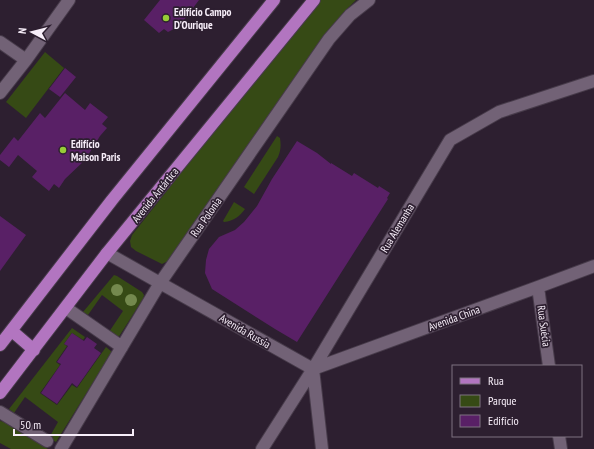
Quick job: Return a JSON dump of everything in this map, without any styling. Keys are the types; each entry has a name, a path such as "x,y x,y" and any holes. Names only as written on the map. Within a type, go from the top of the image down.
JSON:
{"main road":[{"path":"0,345 112,200 274,0"},
{"name":"Avenida Antártica","path":"0,393 107,254 314,0"},
{"path":"12,331 34,350"}],"street":[{"path":"0,94 69,0"},
{"name":"Rua Polonia","path":"61,449 160,283 329,39 350,15 369,0"},
{"path":"0,42 26,60"},
{"name":"Rua Alemanha","path":"262,449 313,369 450,140 499,112 594,81"},
{"name":"Avenida Russia","path":"107,254 313,369"},
{"name":"Avenida China","path":"313,369 594,266"},
{"name":"Rua Suécia","path":"538,287 549,365"},
{"path":"66,308 122,347"},
{"path":"313,369 322,449"},
{"path":"0,412 47,441"},
{"path":"559,437 561,449"}],"green space":[{"path":"318,0 356,0 331,30 168,261 162,264 136,251 131,247 130,241 132,235"},
{"path":"45,52 64,68 26,118 6,102"},
{"path":"277,136 280,138 281,143 278,157 254,194 244,187"},
{"path":"234,202 245,209 236,218 231,221 224,222 223,221"},
{"path":"114,275 142,292 144,295 143,299 118,338 109,332 123,311 102,295 88,315 83,312"},
{"path":"72,328 85,337 83,340 72,333 64,344 67,346 56,362 60,365 40,393 57,405 72,385 77,388 106,347 112,352 56,442 49,438 58,422 25,397 14,413 9,409"},
{"path":"0,421 5,422 48,449 11,449 0,443"}],"building":[{"name":"Edifício Campo D'Ourique","path":"160,0 199,0 176,28 168,32 164,29 159,33 144,20"},
{"path":"65,68 76,77 60,97 49,89"},
{"name":"Edifício Maison Paris","path":"65,93 85,110 90,103 108,117 102,124 107,128 100,136 85,160 65,179 59,188 54,184 49,191 32,177 37,171 18,155 9,167 0,160 0,155 14,137 18,141 40,113 45,118"},
{"path":"297,141 352,176 354,173 378,188 379,186 390,193 387,198 388,199 297,342 212,289 205,273 209,249 219,237 235,230 244,222 257,206 272,179"},
{"path":"0,216 26,235 0,271"},
{"path":"72,333 84,341 87,337 97,344 94,348 101,353 77,387 72,383 57,404 41,393 61,364 57,362 68,346 64,344"}],"place":[{"name":"Edifício Campo D'Ourique","path":"166,18"},
{"name":"Edifício Maison Paris","path":"63,150"}]}
